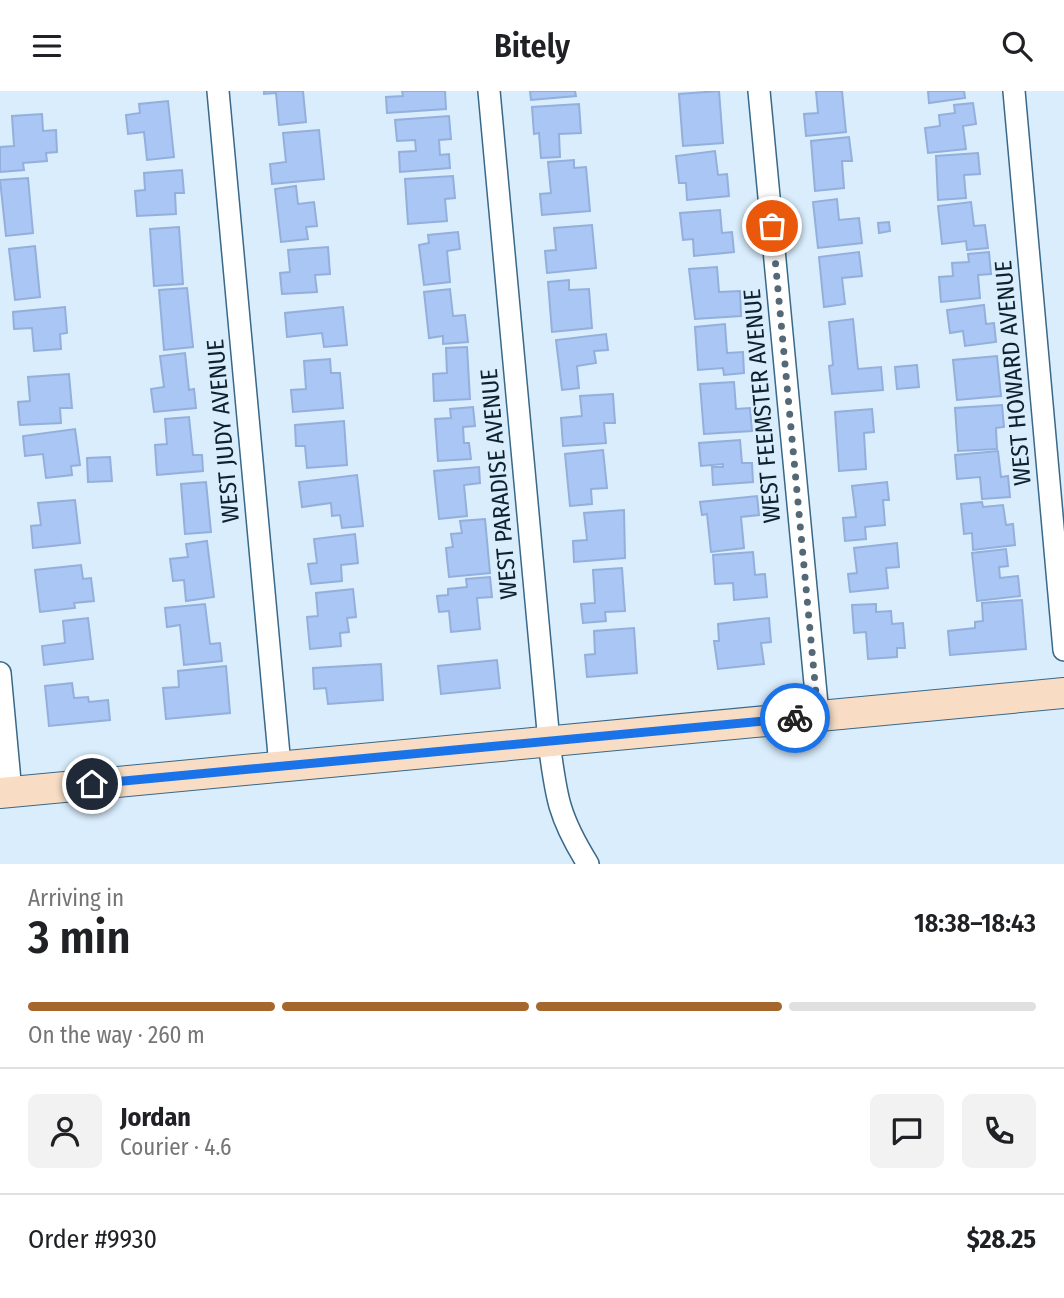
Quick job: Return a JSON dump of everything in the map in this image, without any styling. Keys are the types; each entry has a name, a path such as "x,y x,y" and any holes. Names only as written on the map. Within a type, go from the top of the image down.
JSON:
{"main road":[{"path":"5,792 1064,693"}],"street":[{"name":"WEST JUDY AVENUE","path":"218,91 280,766"},
{"name":"WEST PARADISE AVENUE","path":"489,91 549,742 557,804 569,834 588,864"},
{"name":"WEST FEEMSTER AVENUE","path":"759,91 818,715"},
{"name":"WEST HOWARD AVENUE","path":"1014,91 1064,650"},
{"path":"0,673 5,792"}],"building":[{"path":"264,91 303,91 306,122 279,125 276,93 264,94"},
{"path":"402,91 445,91 446,109 387,113 386,97 403,96"},
{"path":"530,91 575,91 576,96 531,100"},
{"path":"719,91 723,143 683,146 679,94"},
{"path":"816,91 842,91 846,132 806,136 804,114 818,113"},
{"path":"928,91 964,91 965,98 929,103"},
{"path":"168,101 174,157 147,160 144,132 128,134 126,115 140,113 139,104"},
{"path":"973,103 976,124 963,126 966,149 928,153 925,128 940,126 939,115 955,113 954,105"},
{"path":"579,104 581,133 559,134 560,157 541,158 539,133 534,134 532,107"},
{"path":"42,114 43,131 56,130 57,152 46,153 47,161 23,163 24,170 0,172 0,147 14,146 12,116"},
{"path":"449,116 451,139 439,140 440,155 449,154 450,168 400,172 399,152 416,151 415,140 397,141 395,120"},
{"path":"319,130 324,179 272,184 270,164 286,162 283,133"},
{"path":"849,137 852,161 842,161 844,188 815,191 811,141"},
{"path":"715,151 718,175 727,174 729,196 687,200 686,183 679,183 676,156"},
{"path":"978,153 980,174 964,175 966,198 938,200 936,156"},
{"path":"574,160 574,168 586,167 590,211 542,215 540,194 551,193 548,162"},
{"path":"182,170 184,193 175,193 176,214 137,216 135,191 145,190 144,173"},
{"path":"453,176 455,198 445,199 447,221 408,224 405,179"},
{"path":"28,178 33,233 6,236 0,180"},
{"path":"296,186 298,204 314,202 317,226 306,227 308,239 281,242 275,189"},
{"path":"837,199 839,220 859,218 862,243 818,248 813,202"},
{"path":"971,202 974,226 985,225 988,248 967,250 966,241 942,244 938,206"},
{"path":"720,210 722,233 732,232 734,252 694,256 693,239 683,240 680,213"},
{"path":"889,222 890,231 879,233 878,223"},
{"path":"592,225 596,268 547,273 545,251 556,250 554,228"},
{"path":"179,227 183,284 154,286 150,229"},
{"path":"458,232 460,249 447,251 450,282 424,285 419,245 429,243 428,235"},
{"path":"35,246 40,297 15,300 9,249"},
{"path":"328,247 330,274 315,275 317,292 282,294 280,273 290,272 288,250"},
{"path":"859,252 862,276 842,278 845,304 824,307 819,257"},
{"path":"989,252 991,274 978,275 980,298 941,302 939,277 953,276 952,263 969,262 968,254"},
{"path":"717,267 719,292 740,291 741,316 695,319 689,269"},
{"path":"569,280 569,290 589,289 592,328 552,332 548,282"},
{"path":"187,288 193,347 164,350 159,290"},
{"path":"450,289 453,316 465,315 468,342 443,344 443,336 429,338 424,292"},
{"path":"984,305 986,324 994,323 996,342 965,346 963,331 950,333 947,310"},
{"path":"65,307 67,333 60,334 61,349 34,351 32,328 14,329 13,312"},
{"path":"343,307 347,345 324,347 322,333 287,337 285,313"},
{"path":"853,319 858,369 881,367 883,390 832,394 829,366 833,365 829,322"},
{"path":"725,324 727,353 743,352 744,373 724,375 723,368 698,370 695,327"},
{"path":"606,334 608,350 594,351 596,363 577,366 579,388 562,390 556,340"},
{"path":"467,347 470,399 434,401 433,374 447,373 446,348"},
{"path":"185,353 189,390 194,389 196,408 154,412 151,389 164,387 160,356"},
{"path":"997,356 1001,396 957,400 953,360"},
{"path":"330,359 331,373 340,373 343,408 293,412 291,390 306,389 304,361"},
{"path":"917,365 919,387 897,389 895,367"},
{"path":"69,374 72,408 60,408 61,423 20,425 18,402 30,401 28,377"},
{"path":"734,382 736,409 750,408 752,431 704,434 700,384"},
{"path":"613,394 615,423 604,423 606,443 563,446 561,418 582,416 580,396"},
{"path":"1002,405 1004,427 996,428 997,449 958,451 955,408"},
{"path":"473,407 475,426 463,427 464,443 469,443 471,459 438,461 435,419 451,418 450,409"},
{"path":"872,409 874,432 864,433 866,469 839,471 835,412"},
{"path":"189,417 193,455 202,455 203,471 157,475 155,445 167,444 165,419"},
{"path":"344,421 347,465 307,468 305,446 296,446 295,425"},
{"path":"75,429 80,465 71,466 72,475 46,478 43,454 25,456 23,436"},
{"path":"740,440 742,463 752,463 753,482 713,485 712,467 723,467 723,464 701,466 699,443"},
{"path":"603,450 607,488 591,489 592,504 570,506 565,454"},
{"path":"998,451 1001,477 1008,476 1010,497 982,499 980,477 957,479 955,455"},
{"path":"110,457 112,481 88,482 87,458"},
{"path":"479,467 480,483 464,485 467,516 439,519 434,471"},
{"path":"357,475 363,526 342,528 340,515 332,516 331,503 302,507 299,482"},
{"path":"206,482 211,532 185,534 181,484"},
{"path":"887,482 889,500 883,500 885,525 865,527 866,539 845,541 843,518 856,517 852,486"},
{"path":"757,496 759,515 741,517 744,548 711,552 707,514 702,515 700,502"},
{"path":"75,500 80,543 33,548 31,526 41,525 38,503"},
{"path":"982,502 983,507 1003,505 1006,525 1013,524 1015,545 973,550 972,533 964,534 961,504"},
{"path":"624,510 625,558 574,562 573,541 587,540 584,513"},
{"path":"485,519 490,573 449,577 446,548 453,547 451,534 462,533 460,521"},
{"path":"355,534 358,563 341,565 342,581 311,584 308,564 317,563 314,539"},
{"path":"207,541 214,597 186,601 184,580 173,581 170,559 188,557 186,544"},
{"path":"897,543 899,567 886,568 888,588 850,592 848,574 857,573 854,548"},
{"path":"1006,549 1008,566 999,567 1000,578 1018,576 1020,596 977,601 972,553"},
{"path":"753,552 755,575 765,574 767,597 734,600 733,583 715,584 713,555"},
{"path":"81,565 83,579 91,578 94,601 74,603 75,608 40,612 35,570"},
{"path":"622,568 625,611 605,612 606,621 583,623 581,604 595,603 593,570"},
{"path":"490,577 492,597 477,598 480,629 451,632 449,611 439,612 437,596 448,595 448,589 467,587 466,579"},
{"path":"353,589 356,617 347,618 349,632 340,633 341,646 310,649 307,617 318,616 316,593"},
{"path":"1022,600 1026,649 950,655 948,631 975,628 975,622 983,621 982,603"},
{"path":"205,604 210,644 220,643 222,661 184,665 180,625 167,627 165,608"},
{"path":"876,604 876,612 891,611 892,624 903,623 905,648 897,648 897,657 868,659 866,632 854,633 852,605"},
{"path":"88,618 93,659 44,665 42,646 65,643 63,621"},
{"path":"769,618 771,642 761,643 764,664 718,669 714,641 719,641 718,624"},
{"path":"634,628 637,673 587,677 585,655 595,654 594,631"},
{"path":"497,660 500,688 441,694 438,666"},
{"path":"381,664 383,700 328,704 326,688 314,689 313,668"},
{"path":"226,666 230,713 166,719 163,688 179,687 178,671"},
{"path":"72,683 74,698 88,697 89,702 108,700 110,720 49,726 45,686"}],"way so far":[{"path":"772,226 818,715 795,718"}],"route":[{"path":"92,784 795,718"}]}
